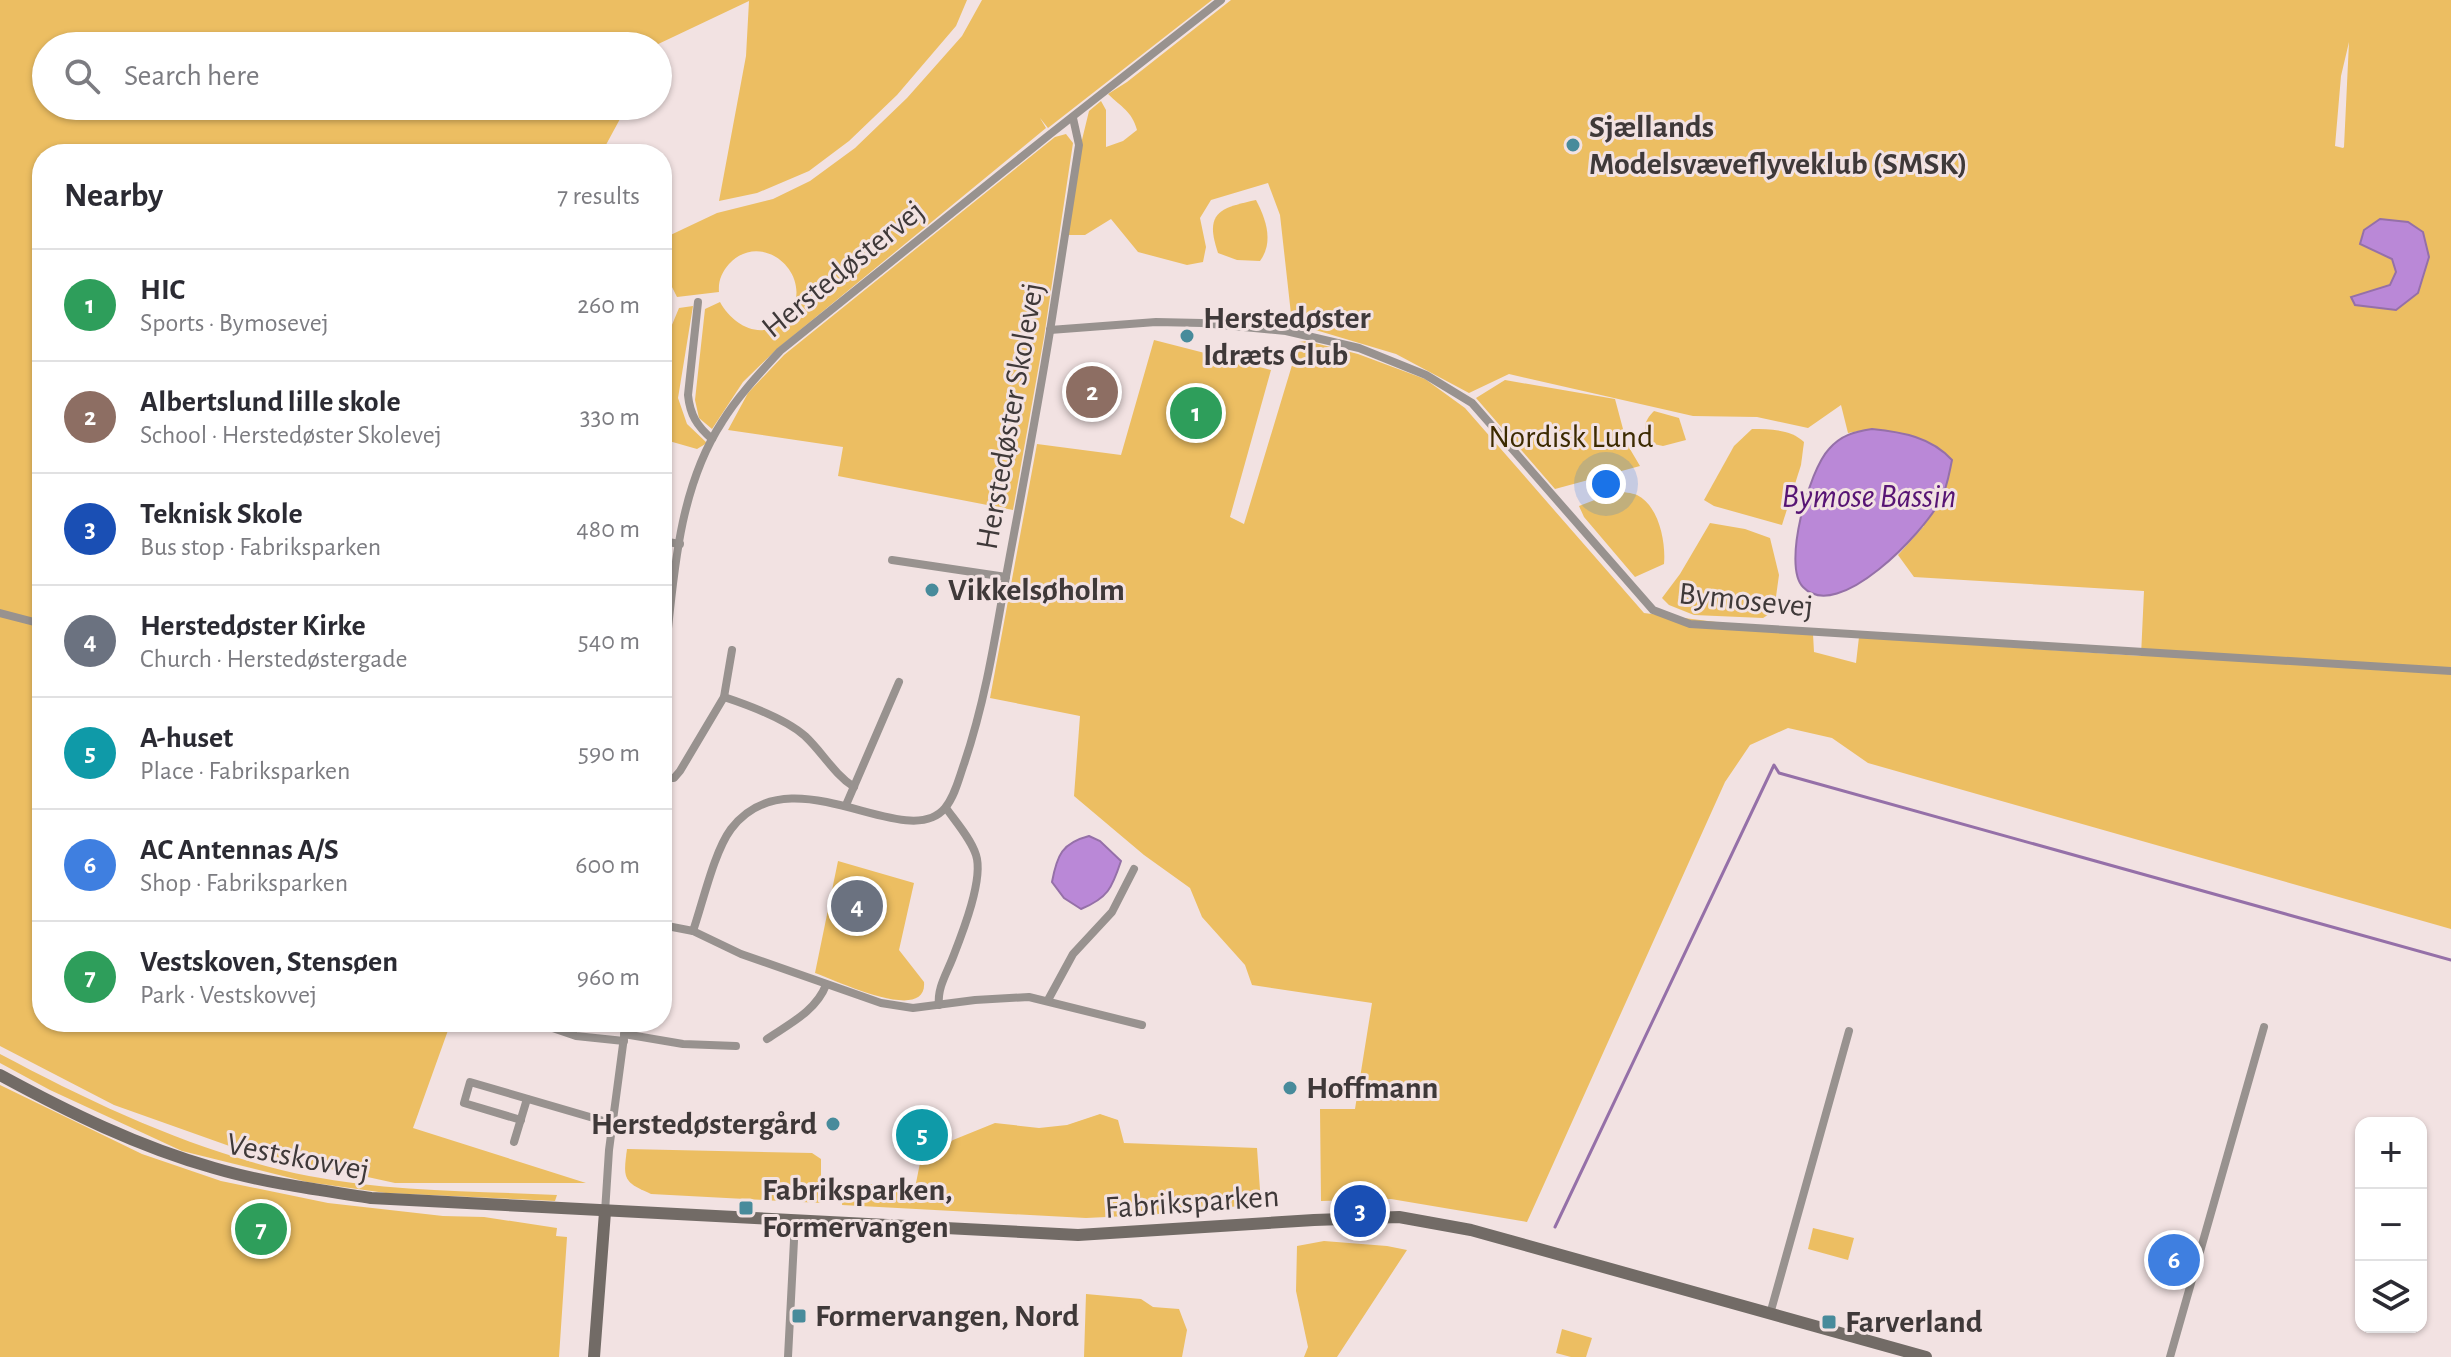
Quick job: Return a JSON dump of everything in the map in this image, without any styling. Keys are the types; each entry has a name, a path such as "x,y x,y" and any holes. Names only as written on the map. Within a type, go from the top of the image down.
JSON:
{"street":[{"name":"Herstedøstervej","path":"672,606 688,504 712,439 746,388 780,351 1221,0"},
{"name":"Herstedøster Skolevej","path":"946,808 954,794 976,727 1006,577 1079,145 1073,118"},
{"path":"698,302 689,409 700,428 712,439"},
{"name":"Bymosevej","path":"1050,330 1156,322 1286,331 1359,348 1426,375 1472,403 1653,610 1690,624 2451,671"},
{"path":"672,543 680,544"},
{"path":"892,560 1006,577"},
{"path":"0,613 32,621"},
{"path":"672,778 680,771 724,697 732,650"},
{"path":"846,805 899,682"},
{"path":"724,697 748,705 804,735 844,781 854,787"},
{"path":"693,931 722,845 740,819 767,802 799,798 916,821 937,815 946,808 976,853 978,865 957,945 938,995 939,1005"},
{"path":"1048,1000 1073,954 1112,912 1134,869"},
{"path":"672,927 693,931 741,954 881,1003 913,1008 1007,997 1048,1000 1142,1025"},
{"path":"767,1039 814,1006 826,985"},
{"path":"2170,1357 2264,1027"},
{"path":"1770,1314 1849,1031"},
{"path":"564,1032 576,1036 736,1046"},
{"path":"594,1357 609,1150 625,1032"},
{"name":"Vestskovvej","path":"0,1075 104,1127 155,1148 213,1168 272,1182 371,1198 605,1212"},
{"path":"521,1120 464,1103 470,1082 614,1124"},
{"path":"514,1142 527,1099"},
{"name":"Fabriksparken","path":"605,1212 1078,1235 1399,1217 1471,1230 1926,1357"},
{"path":"788,1357 795,1221"}],"green space":[{"path":"0,0 967,0 956,26 897,95 849,141 809,171 757,193 719,201 746,56 749,1 672,37 672,32 32,32 32,120 619,120 606,144 32,144 32,1032 447,1032 413,1128 586,1183 395,1183 235,1148 114,1105 0,1046"},
{"path":"982,0 1212,0 1048,128 1040,118 1046,128 777,349 743,382 712,429 699,418 695,400 705,309 720,302 740,324 758,330 767,329 785,319 794,304 796,289 784,263 758,251 743,254 729,264 721,277 719,292 677,297 672,287 672,234 717,213 773,199 810,181 855,148 907,98 962,36"},
{"path":"1231,0 2451,0 2451,929 1868,763 1832,738 1788,728 1750,745 1725,782 1527,1222 1391,1199 1321,1201 1320,1109 1355,1109 1372,1003 1252,985 1245,965 1202,917 1190,888 1144,855 1074,796 1080,716 990,698 1037,444 1121,455 1154,340 1271,370 1230,517 1244,524 1299,342 1307,341 1358,354 1425,379 1465,408 1644,613 1813,634 1814,652 1856,663 1859,637 2141,656 2144,591 1914,577 1898,555 1924,526 1872,429 1848,433 1841,405 1808,428 1757,417 1693,416 1509,374 1469,393 1396,354 1292,323 1280,215 1268,183 1211,200 1200,218 1206,247 1203,262 1187,265 1138,252 1111,219 1085,235 1068,235 1089,111 1101,101 1106,110 1106,147 1123,141 1137,130 1129,114 1108,94","holes":["2349,42 2344,147 2335,146 2341,76"]},
{"path":"1066,134 1073,143 1044,337 1013,510 838,476 843,447 728,430 748,393 784,355 1055,137"},
{"path":"1256,200 1268,238 1260,261 1237,260 1218,253 1213,229 1218,214 1224,209"},
{"path":"693,306 678,398 687,424 707,443 697,449 672,442 672,325 679,308"},
{"name":"Nordisk Lund","path":"1505,380 1615,399 1627,444 1640,466 1555,489 1476,398"},
{"name":"Nordisk Lund","path":"1654,411 1679,418 1686,440 1663,446 1649,443 1645,426"},
{"name":"Nordisk Lund","path":"1752,429 1786,432 1804,442 1801,465 1782,525 1714,506 1704,500 1734,446"},
{"name":"Nordisk Lund","path":"1618,491 1637,495 1651,507 1660,525 1664,545 1664,564 1635,577 1584,517 1579,506"},
{"name":"Nordisk Lund","path":"1710,523 1745,529 1770,538 1779,575 1774,611 1763,618 1694,615 1669,605 1662,598"},
{"path":"838,861 914,883 899,950 924,982 921,994 911,1000 878,996 815,973"},
{"path":"0,1054 112,1110 189,1141 268,1167 370,1185 557,1195 555,1201 386,1193 307,1182 182,1151 50,1090 0,1063"},
{"path":"0,1085 142,1154 221,1181 328,1203 443,1216 484,1217 557,1228 556,1236 567,1237 559,1357 0,1357"},
{"path":"1100,1114 1118,1120 1124,1143 1257,1148 1261,1204 1086,1218 842,1205 844,1186 858,1183 915,1188 920,1163 953,1140 995,1123 1039,1128 1067,1125"},
{"path":"627,1149 812,1153 821,1159 821,1203 651,1194 627,1178"},
{"path":"1813,1228 1854,1238 1848,1260 1808,1249"},
{"path":"1324,1241 1407,1250 1337,1357 1304,1357 1308,1347 1296,1291 1297,1246"},
{"path":"1086,1294 1141,1299 1153,1307 1179,1309 1187,1330 1182,1357 1084,1357"},
{"path":"1562,1329 1592,1338 1586,1357 1556,1353"}],"water":[{"path":"2380,219 2408,222 2423,232 2429,257 2418,293 2396,310 2355,305 2351,297 2390,285 2396,272 2392,259 2360,244 2364,230"},
{"name":"Bymose Bassin","path":"1872,429 1915,437 1944,452 1952,460 1946,486 1940,501 1917,533 1879,570 1837,594 1818,595 1803,587 1797,576 1795,560 1806,496 1829,449 1848,435"},
{"path":"1089,836 1100,841 1121,861 1108,891 1081,909 1064,898 1052,882 1062,852 1073,842"}],"waterway":[{"path":"1555,1227 1774,765 1779,773 2451,960"}],"place":[{"name":"Sjællands Modelsvæveflyveklub (SMSK)","path":"1573,145"},
{"name":"Herstedøster Idræts Club","path":"1187,336"},
{"name":"Albertslund lille skole","path":"1092,392"},
{"name":"HIC","path":"1196,413"},
{"name":"Vikkelsøholm","path":"932,590"},
{"name":"Herstedøster Kirke","path":"857,906"},
{"name":"Hoffmann","path":"1290,1088"},
{"name":"Herstedøstergård","path":"833,1124"},
{"name":"A-huset","path":"922,1135"},
{"name":"Fabriksparken, Formervangen","path":"746,1208"},
{"name":"Teknisk Skole","path":"1360,1211"},
{"name":"Vestskoven, Stensøen","path":"261,1229"},
{"name":"AC Antennas A/S","path":"2174,1260"},
{"name":"Formervangen, Nord","path":"799,1316"},
{"name":"Farverland","path":"1829,1322"}]}
